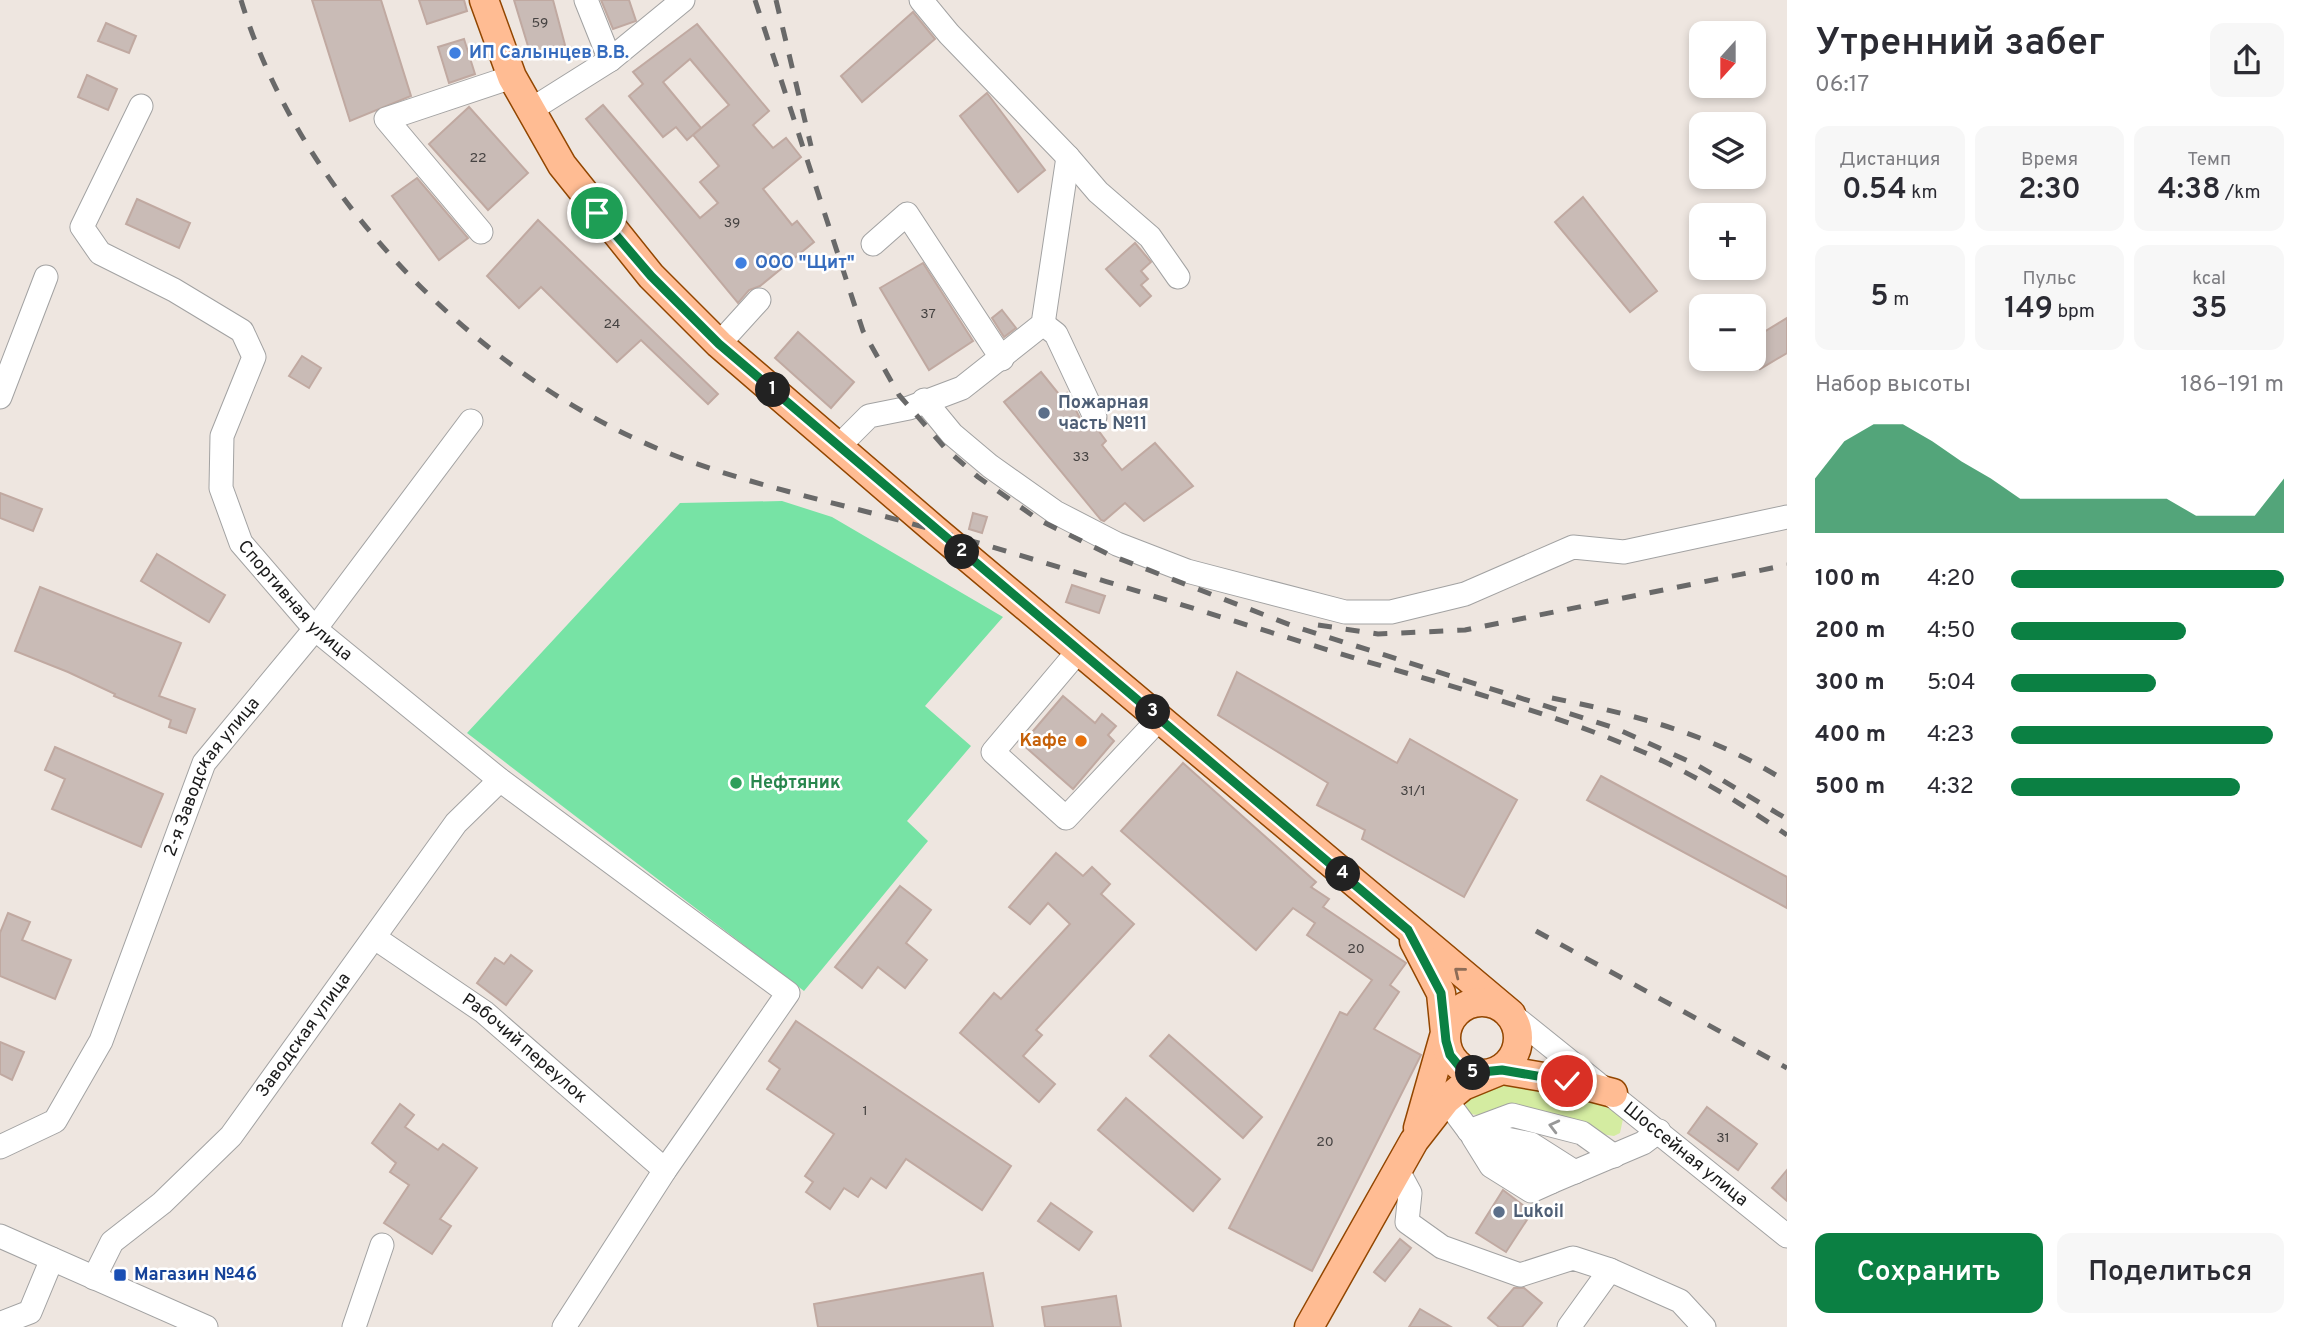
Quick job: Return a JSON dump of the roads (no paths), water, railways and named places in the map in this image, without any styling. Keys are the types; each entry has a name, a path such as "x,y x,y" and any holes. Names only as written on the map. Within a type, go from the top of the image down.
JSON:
{"main road":[{"name":"Шоссейная улица","path":"484,0 512,77 562,165 597,213 651,276 719,344 935,530 1080,649 1408,930 1511,1014"},
{"path":"1408,930 1441,993 1450,1055 1459,1066 1472,1073 1502,1070 1567,1081 1613,1093"},
{"path":"1309,1327 1414,1140 1446,1100 1463,1086 1502,1070 1518,1044 1518,1028 1511,1014 1484,1001 1467,1004 1455,1013 1445,1033 1414,1140"}],"street":[{"path":"586,0 610,60"},
{"path":"529,111 610,60 683,0"},
{"path":"921,0 949,34 1068,157 1098,192 1150,237 1178,277"},
{"path":"481,232 386,119 512,77"},
{"name":"Спортивная улица","path":"142,106 82,226 100,253 174,290 242,331 254,357 222,436 221,488 241,543 315,629 499,779 788,993 665,1170"},
{"path":"839,446 869,416 909,408 924,400 962,388 1043,324 1068,157"},
{"path":"873,244 907,214 992,348 1002,359"},
{"path":"0,397 46,277"},
{"path":"719,344 759,299"},
{"path":"1043,324 1056,334 1095,417"},
{"path":"924,400 952,434 990,466 1055,512 1117,544 1187,571 1345,612 1391,612 1465,594 1573,547 1624,552 1787,517"},
{"name":"2-я Заводская улица","path":"0,1147 55,1121 101,1041 204,763 315,629 471,421"},
{"path":"1080,649 993,751 1066,818 1160,718"},
{"name":"Заводская улица","path":"94,1278 112,1242 162,1203 232,1136 457,822 499,779"},
{"name":"Рабочий переулок","path":"375,937 484,1012 665,1170"},
{"name":"Шоссейная улица","path":"1511,1014 1613,1093 1787,1237"},
{"path":"1446,1100 1469,1131 1551,1182 1643,1143 1658,1131"},
{"path":"1469,1131 1512,1115 1582,1133 1614,1156"},
{"path":"1469,1131 1531,1144 1575,1172"},
{"path":"1397,1169 1410,1193 1408,1222 1442,1247 1520,1275 1573,1258 1610,1270 1680,1301 1704,1327"},
{"path":"564,1327 665,1170"},
{"path":"0,1236 206,1327"},
{"path":"355,1327 382,1245"},
{"path":"0,1327 4,1322 30,1312 52,1259"},
{"path":"1569,1327 1610,1270"}],"railway":[{"path":"241,0 267,69 302,136 344,199 394,259 449,314 508,362 571,405 636,439 708,468 985,545 1488,697 1600,734 1694,777 1787,835"},
{"path":"755,0 863,331 899,395 945,448 978,477 1039,520 1110,555 1293,626 1615,728 1697,765 1787,819"},
{"path":"776,0 811,146"},
{"path":"1318,625 1378,634 1465,630 1787,565"},
{"path":"1552,698 1644,720 1703,739 1787,782"},
{"path":"1536,931 1787,1068"}],"place":[{"name":"ИП Салынцев В.В.","path":"455,53"},
{"name":"ООО \"Щит\"","path":"741,263"},
{"name":"Пожарная часть №11","path":"1044,413"},
{"name":"Кафе","path":"1081,741"},
{"name":"Нефтяник","path":"736,783"},
{"name":"Lukoil","path":"1499,1212"},
{"name":"Магазин №46","path":"120,1275"}]}
